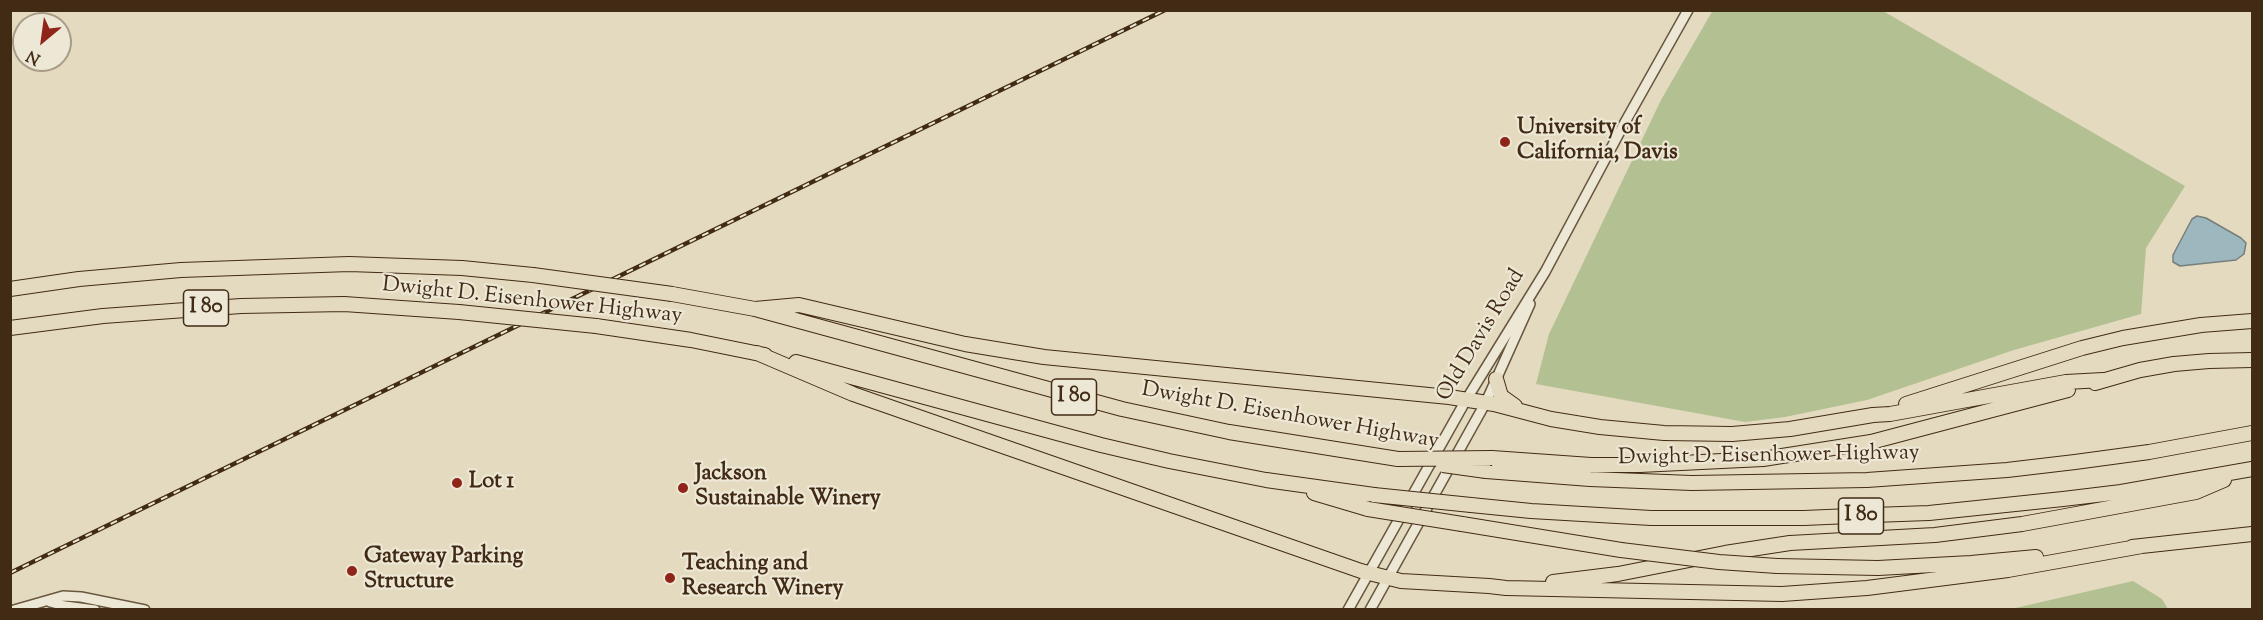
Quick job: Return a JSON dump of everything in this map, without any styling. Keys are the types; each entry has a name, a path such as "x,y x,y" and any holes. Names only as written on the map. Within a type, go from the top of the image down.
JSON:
{"highway":[{"name":"Dwight D. Eisenhower Highway","path":"10,289 79,279 181,270 349,264 462,268 533,274 672,294 755,309 1122,409 1229,432 1486,471 1590,479 1692,483 1867,480 1995,471 2075,462 2149,452 2253,433"},
{"name":"Dwight D. Eisenhower Highway","path":"10,328 103,315 241,306 344,304 459,312 596,326 691,340 757,353 854,376 1101,445 1266,480 1374,495 1554,513 1651,518 1747,519 1929,513 2121,492 2250,470"},
{"path":"755,309 799,305 965,344 1044,357 1486,402 1600,427 1696,434 1790,429 1901,412 2066,382 2103,380"},
{"path":"1873,415 2082,348 2123,338 2202,325 2253,321"},
{"path":"757,353 853,394 1369,573 1401,581 1506,588 1746,594 1824,592 2008,570 2142,546"},
{"path":"1398,459 1492,458 1592,465 1650,465 1774,458 1871,442 2103,380 2174,364 2253,360"},
{"path":"1496,379 1501,396 1521,411"},
{"path":"1489,586 1587,579 1779,544 1935,535 2022,524 2196,492 2250,470"},
{"path":"1266,480 1368,509 1621,550 1719,562 1776,566 1920,567 2253,534"}],"street":[{"name":"Old Davis Road","path":"1370,609 1486,402 1545,272 1624,124 1689,10"},
{"name":"Old Davis Road","path":"1348,609 1466,400 1545,272"},
{"path":"14,609 50,602 63,596 81,597 145,609"},
{"path":"50,602 64,606 95,609"}],"green space":[{"path":"1713,10 1883,11 2185,186 2146,248 2141,314 2014,350 1867,400 1785,417 1745,422 1536,384 1549,334 1661,100"},
{"path":"2133,581 2162,599 2168,609 2011,609"}],"water":[{"path":"2197,216 2206,218 2241,238 2246,243 2244,254 2236,260 2180,266 2173,262 2173,255 2192,219"}],"railway":[{"path":"10,573 1165,10"}],"place":[{"name":"University of California, Davis","path":"1505,142"},
{"name":"Lot 1","path":"457,483"},
{"name":"Jackson Sustainable Winery","path":"683,488"},
{"name":"Gateway Parking Structure","path":"352,571"},
{"name":"Teaching and Research Winery","path":"670,578"}]}
